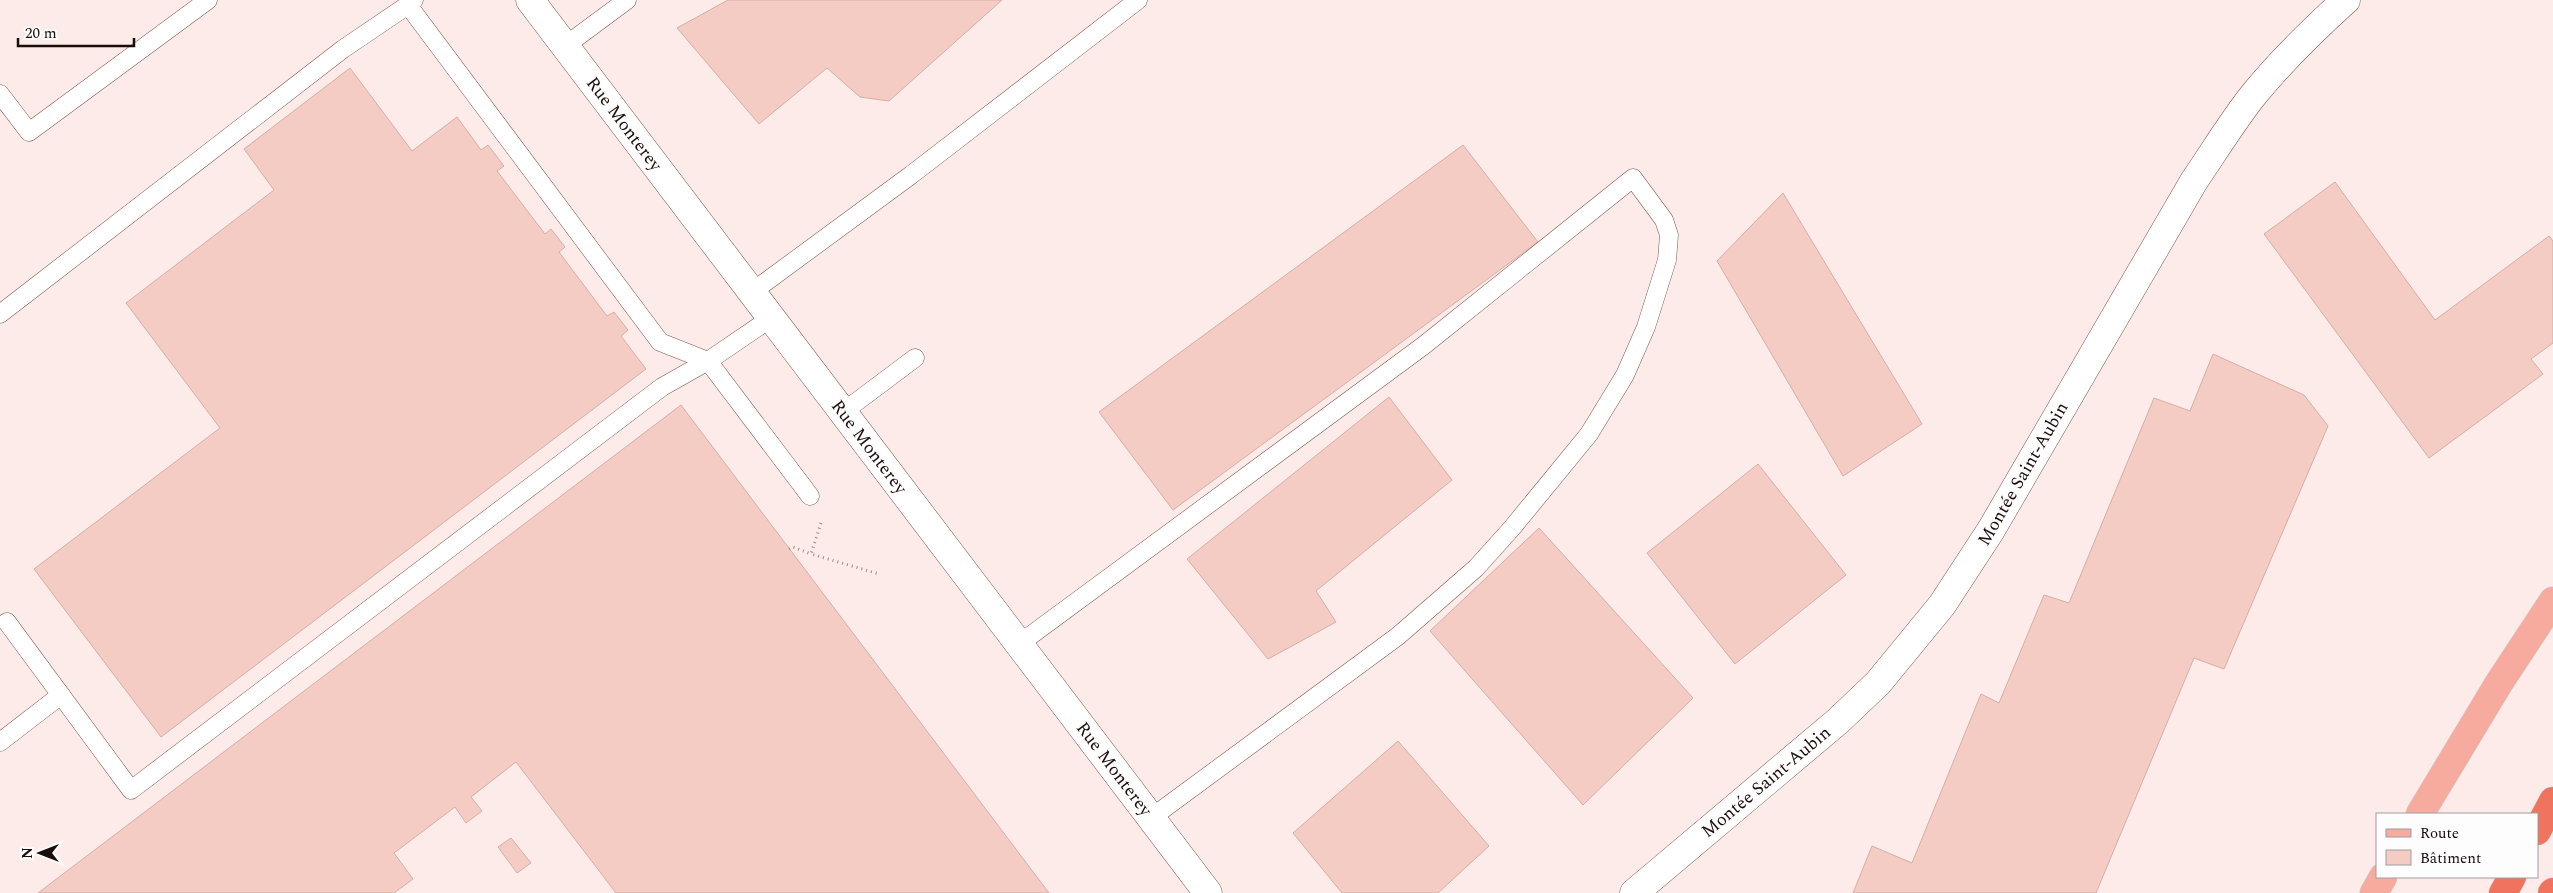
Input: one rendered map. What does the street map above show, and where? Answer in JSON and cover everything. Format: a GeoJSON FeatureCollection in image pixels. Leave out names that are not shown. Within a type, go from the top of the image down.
{"type":"FeatureCollection","features":[{"type":"Feature","properties":{"kind":"highway"},"geometry":{"type":"LineString","coordinates":[[2538,829],[2553,801]]}},
{"type":"Feature","properties":{"kind":"highway"},"geometry":{"type":"LineString","coordinates":[[2503,893],[2511,878]]}},
{"type":"Feature","properties":{"kind":"main road"},"geometry":{"type":"LineString","coordinates":[[2421,813],[2499,683],[2553,600]]}},
{"type":"Feature","properties":{"kind":"main road"},"geometry":{"type":"LineString","coordinates":[[2374,893],[2382,878]]}},
{"type":"Feature","properties":{"kind":"street","name":"Rue Monterey"},"geometry":{"type":"LineString","coordinates":[[530,0],[1208,893]]}},
{"type":"Feature","properties":{"kind":"street","name":"Montée Saint-Aubin"},"geometry":{"type":"LineString","coordinates":[[1634,893],[1838,721],[1878,683],[1942,605],[1972,562],[2194,181],[2226,133],[2255,94],[2291,53],[2346,0]]}},
{"type":"Feature","properties":{"kind":"lane"},"geometry":{"type":"LineString","coordinates":[[0,94],[30,132],[208,0]]}},
{"type":"Feature","properties":{"kind":"lane"},"geometry":{"type":"LineString","coordinates":[[565,46],[627,0]]}},
{"type":"Feature","properties":{"kind":"lane"},"geometry":{"type":"LineString","coordinates":[[752,292],[911,175],[1138,0]]}},
{"type":"Feature","properties":{"kind":"lane"},"geometry":{"type":"LineString","coordinates":[[0,314],[343,49],[411,2],[660,342],[708,361],[810,496]]}},
{"type":"Feature","properties":{"kind":"lane"},"geometry":{"type":"LineString","coordinates":[[1019,644],[1423,346],[1633,178],[1648,197],[1664,220],[1669,236],[1667,260],[1646,327],[1625,375],[1589,434],[1512,528],[1469,574],[1398,636],[1150,818]]}},
{"type":"Feature","properties":{"kind":"lane"},"geometry":{"type":"LineString","coordinates":[[7,622],[131,790],[662,387],[708,361],[771,318]]}},
{"type":"Feature","properties":{"kind":"lane"},"geometry":{"type":"LineString","coordinates":[[843,412],[915,358]]}},
{"type":"Feature","properties":{"kind":"lane"},"geometry":{"type":"LineString","coordinates":[[0,742],[61,695]]}},
{"type":"Feature","properties":{"kind":"path"},"geometry":{"type":"LineString","coordinates":[[811,554],[823,519]]}},
{"type":"Feature","properties":{"kind":"path"},"geometry":{"type":"LineString","coordinates":[[789,549],[793,547],[879,574]]}},
{"type":"Feature","properties":{"kind":"building"},"geometry":{"type":"Polygon","coordinates":[[[728,0],[1002,0],[889,101],[860,97],[827,68],[759,124],[677,28],[728,0]]]}},
{"type":"Feature","properties":{"kind":"building"},"geometry":{"type":"Polygon","coordinates":[[[350,68],[412,151],[457,117],[481,150],[488,145],[504,166],[497,171],[545,234],[551,229],[565,247],[559,252],[607,316],[614,312],[628,330],[621,336],[646,369],[161,737],[34,569],[220,428],[126,303],[274,190],[244,149],[350,68]]]}},
{"type":"Feature","properties":{"kind":"building"},"geometry":{"type":"Polygon","coordinates":[[[1463,145],[1538,242],[1173,510],[1099,412],[1463,145]]]}},
{"type":"Feature","properties":{"kind":"building"},"geometry":{"type":"Polygon","coordinates":[[[2335,182],[2435,320],[2549,236],[2553,241],[2553,343],[2531,359],[2543,374],[2429,458],[2264,234],[2335,182]]]}},
{"type":"Feature","properties":{"kind":"building"},"geometry":{"type":"Polygon","coordinates":[[[1783,193],[1922,424],[1843,476],[1717,261],[1783,193]]]}},
{"type":"Feature","properties":{"kind":"building"},"geometry":{"type":"Polygon","coordinates":[[[2213,354],[2304,395],[2328,426],[2224,669],[2194,658],[2096,893],[1853,893],[1872,846],[1912,863],[1981,694],[1999,703],[2044,595],[2069,603],[2154,398],[2190,411],[2213,354]]]}},
{"type":"Feature","properties":{"kind":"building"},"geometry":{"type":"Polygon","coordinates":[[[1389,397],[1452,480],[1316,591],[1336,622],[1268,659],[1187,559],[1389,397]]]}},
{"type":"Feature","properties":{"kind":"building"},"geometry":{"type":"Polygon","coordinates":[[[681,405],[1049,893],[616,893],[516,762],[471,797],[482,811],[466,823],[455,807],[394,853],[413,879],[394,893],[38,893],[681,405]]]}},
{"type":"Feature","properties":{"kind":"building"},"geometry":{"type":"Polygon","coordinates":[[[1758,464],[1846,575],[1735,664],[1647,553],[1758,464]]]}},
{"type":"Feature","properties":{"kind":"building"},"geometry":{"type":"Polygon","coordinates":[[[1539,528],[1693,698],[1583,805],[1430,631],[1539,528]]]}},
{"type":"Feature","properties":{"kind":"building"},"geometry":{"type":"Polygon","coordinates":[[[1398,741],[1489,846],[1438,893],[1342,893],[1293,833],[1398,741]]]}},
{"type":"Feature","properties":{"kind":"building"},"geometry":{"type":"Polygon","coordinates":[[[511,838],[531,863],[517,873],[498,847],[511,838]]]}}]}
